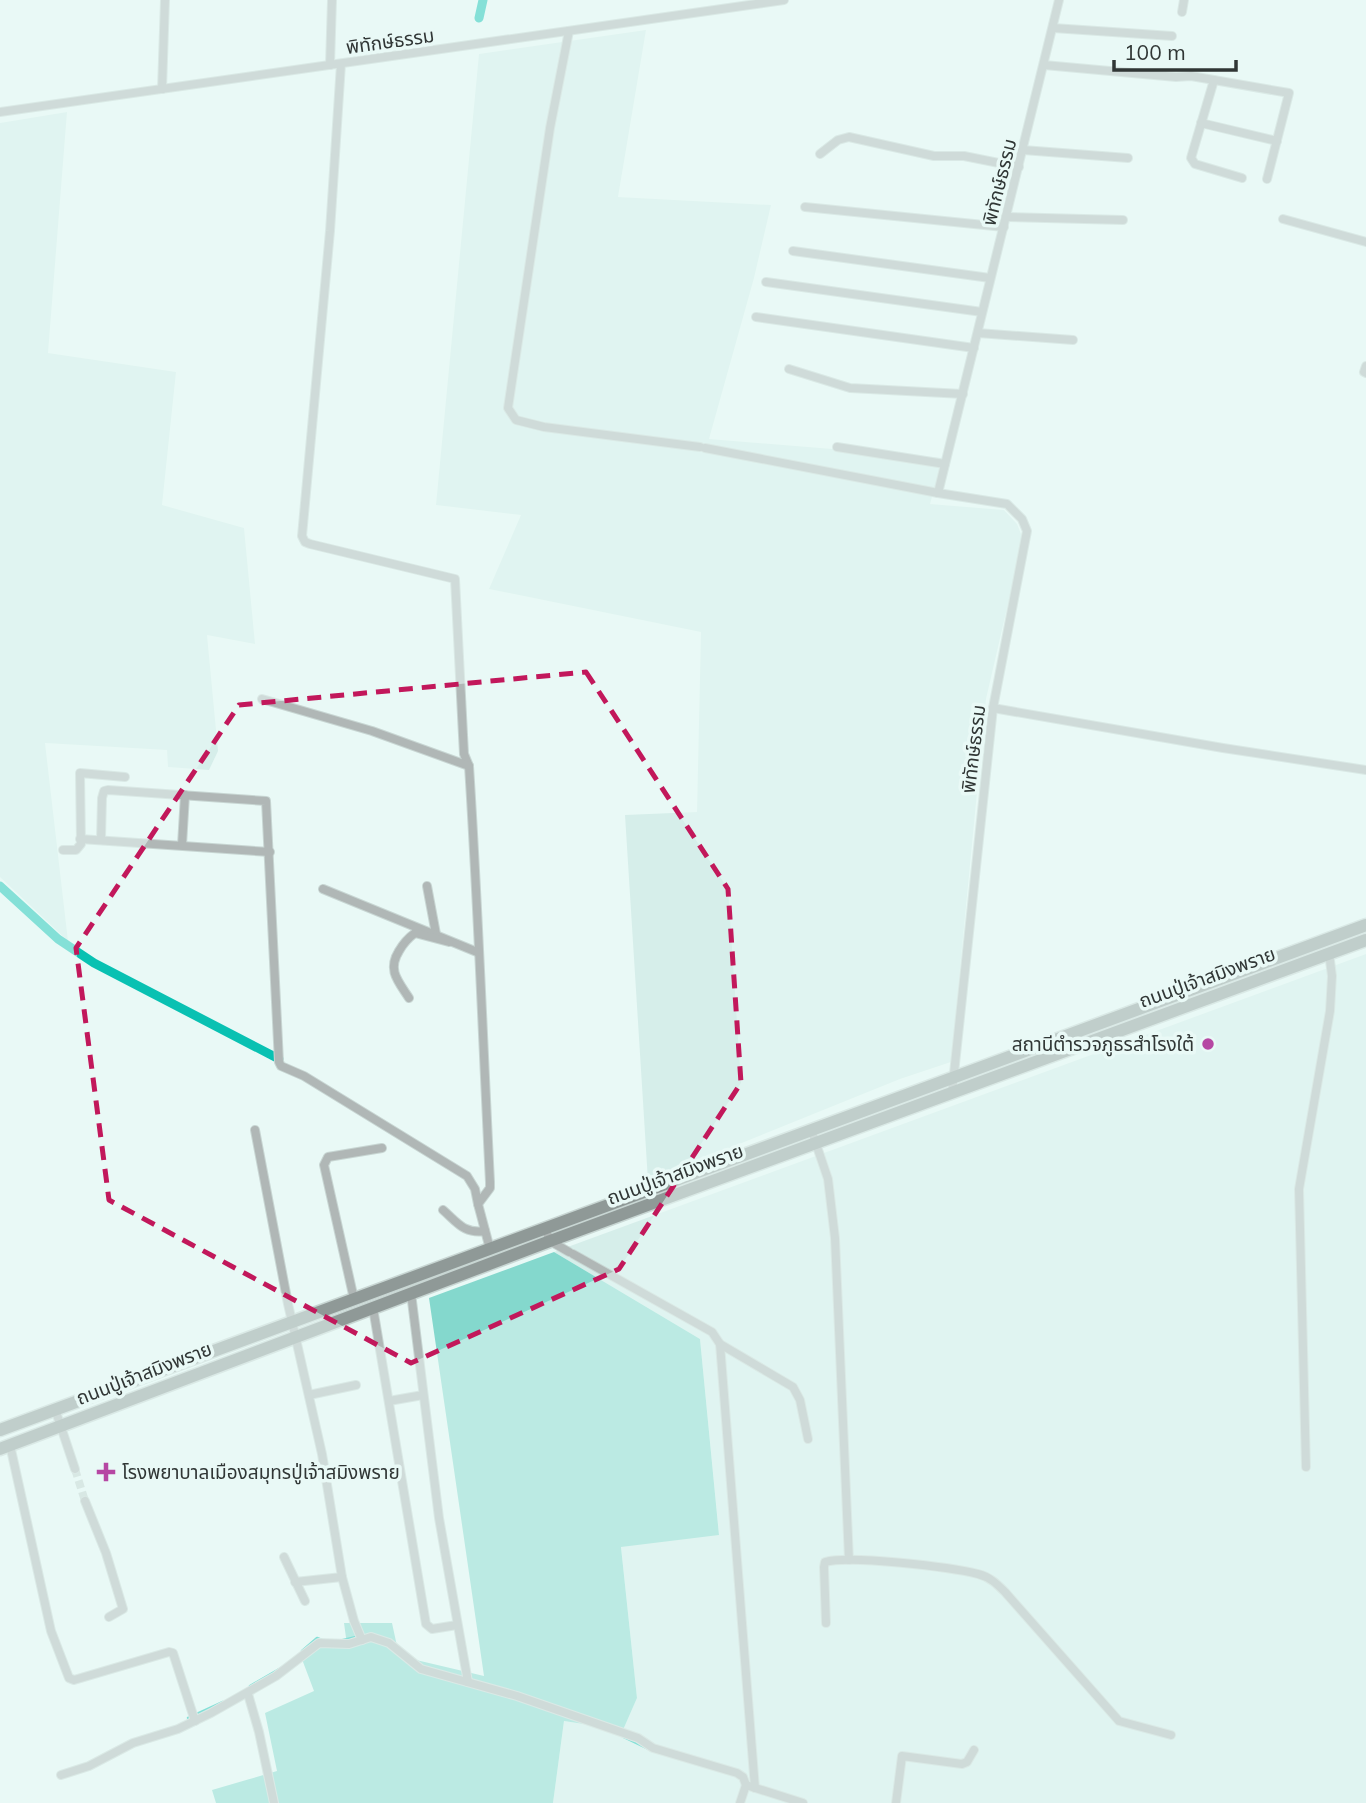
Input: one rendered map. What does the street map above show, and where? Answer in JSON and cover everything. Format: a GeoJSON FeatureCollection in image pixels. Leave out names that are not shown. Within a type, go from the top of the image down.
{"type":"FeatureCollection","features":[{"type":"Feature","properties":{"kind":"main road","name":"ถนนปู่เจ้าสมิงพราย"},"geometry":{"type":"LineString","coordinates":[[5,1447],[373,1308],[811,1129],[954,1077],[1196,995],[1326,947],[1366,925]]}},
{"type":"Feature","properties":{"kind":"main road","name":"ถนนปู่เจ้าสมิงพราย"},"geometry":{"type":"LineString","coordinates":[[1326,947],[1366,940]]}},
{"type":"Feature","properties":{"kind":"main road","name":"ถนนปู่เจ้าสมิงพราย"},"geometry":{"type":"LineString","coordinates":[[0,1430],[490,1249],[547,1235],[952,1093],[1196,995]]}},
{"type":"Feature","properties":{"kind":"street"},"geometry":{"type":"LineString","coordinates":[[162,89],[164,0]]}},
{"type":"Feature","properties":{"kind":"street"},"geometry":{"type":"LineString","coordinates":[[330,65],[332,0]]}},
{"type":"Feature","properties":{"kind":"street","name":"พิทักษ์ธรรม"},"geometry":{"type":"LineString","coordinates":[[0,112],[569,31],[727,4],[784,0]]}},
{"type":"Feature","properties":{"kind":"street","name":"พิทักษ์ธรรม"},"geometry":{"type":"LineString","coordinates":[[938,494],[1059,0]]}},
{"type":"Feature","properties":{"kind":"street"},"geometry":{"type":"LineString","coordinates":[[1182,12],[1184,0]]}},
{"type":"Feature","properties":{"kind":"street"},"geometry":{"type":"LineString","coordinates":[[1053,28],[1172,36]]}},
{"type":"Feature","properties":{"kind":"street","name":"พิทักษ์ธรรม"},"geometry":{"type":"LineString","coordinates":[[569,31],[550,128],[508,408],[516,420],[544,427],[703,448],[1007,505],[1023,519],[1027,530],[993,708],[952,1093]]}},
{"type":"Feature","properties":{"kind":"street"},"geometry":{"type":"LineString","coordinates":[[341,64],[330,231],[302,536],[310,544],[455,579],[464,754],[468,766],[476,868],[477,952],[491,1182],[490,1188],[478,1204]]}},
{"type":"Feature","properties":{"kind":"street"},"geometry":{"type":"LineString","coordinates":[[1044,65],[1176,77],[1191,76],[1289,93],[1267,179]]}},
{"type":"Feature","properties":{"kind":"street"},"geometry":{"type":"LineString","coordinates":[[1214,80],[1191,154],[1192,162],[1242,178]]}},
{"type":"Feature","properties":{"kind":"street"},"geometry":{"type":"LineString","coordinates":[[1201,123],[1277,141]]}},
{"type":"Feature","properties":{"kind":"street"},"geometry":{"type":"LineString","coordinates":[[820,154],[838,140],[849,137],[934,156],[964,156],[1019,167]]}},
{"type":"Feature","properties":{"kind":"street"},"geometry":{"type":"LineString","coordinates":[[1023,150],[1128,158]]}},
{"type":"Feature","properties":{"kind":"street"},"geometry":{"type":"LineString","coordinates":[[805,207],[1004,227]]}},
{"type":"Feature","properties":{"kind":"street"},"geometry":{"type":"LineString","coordinates":[[1007,217],[1123,220]]}},
{"type":"Feature","properties":{"kind":"street"},"geometry":{"type":"LineString","coordinates":[[1283,219],[1366,242]]}},
{"type":"Feature","properties":{"kind":"street"},"geometry":{"type":"LineString","coordinates":[[793,251],[990,278]]}},
{"type":"Feature","properties":{"kind":"street"},"geometry":{"type":"LineString","coordinates":[[766,282],[982,312]]}},
{"type":"Feature","properties":{"kind":"street"},"geometry":{"type":"LineString","coordinates":[[756,317],[974,348]]}},
{"type":"Feature","properties":{"kind":"street"},"geometry":{"type":"LineString","coordinates":[[978,333],[1073,340]]}},
{"type":"Feature","properties":{"kind":"street"},"geometry":{"type":"LineString","coordinates":[[1366,366],[1366,373]]}},
{"type":"Feature","properties":{"kind":"street"},"geometry":{"type":"LineString","coordinates":[[789,369],[850,388],[963,394]]}},
{"type":"Feature","properties":{"kind":"street"},"geometry":{"type":"LineString","coordinates":[[837,447],[945,464]]}},
{"type":"Feature","properties":{"kind":"street"},"geometry":{"type":"LineString","coordinates":[[262,699],[372,731],[468,766]]}},
{"type":"Feature","properties":{"kind":"street"},"geometry":{"type":"LineString","coordinates":[[993,708],[1366,770]]}},
{"type":"Feature","properties":{"kind":"street"},"geometry":{"type":"LineString","coordinates":[[63,850],[79,848],[79,774],[84,772],[125,777]]}},
{"type":"Feature","properties":{"kind":"street"},"geometry":{"type":"LineString","coordinates":[[101,839],[104,791],[266,801],[279,1062],[281,1066],[304,1076],[467,1175],[475,1189],[490,1249]]}},
{"type":"Feature","properties":{"kind":"street"},"geometry":{"type":"LineString","coordinates":[[181,845],[185,795]]}},
{"type":"Feature","properties":{"kind":"street"},"geometry":{"type":"LineString","coordinates":[[80,839],[270,852]]}},
{"type":"Feature","properties":{"kind":"street"},"geometry":{"type":"LineString","coordinates":[[427,886],[436,934]]}},
{"type":"Feature","properties":{"kind":"street"},"geometry":{"type":"LineString","coordinates":[[323,889],[477,952]]}},
{"type":"Feature","properties":{"kind":"street"},"geometry":{"type":"LineString","coordinates":[[409,998],[392,970],[393,961],[407,940],[415,933],[443,942],[453,941]]}},
{"type":"Feature","properties":{"kind":"street"},"geometry":{"type":"LineString","coordinates":[[1306,1467],[1299,1189],[1330,1011],[1332,976],[1326,947]]}},
{"type":"Feature","properties":{"kind":"street"},"geometry":{"type":"LineString","coordinates":[[811,1129],[828,1179],[835,1238],[849,1560]]}},
{"type":"Feature","properties":{"kind":"street"},"geometry":{"type":"LineString","coordinates":[[255,1130],[292,1322],[322,1454],[342,1577],[354,1621],[362,1636]]}},
{"type":"Feature","properties":{"kind":"street"},"geometry":{"type":"LineString","coordinates":[[354,1299],[324,1165],[328,1157],[340,1153],[382,1147]]}},
{"type":"Feature","properties":{"kind":"street"},"geometry":{"type":"LineString","coordinates":[[443,1210],[466,1231],[485,1231]]}},
{"type":"Feature","properties":{"kind":"street"},"geometry":{"type":"LineString","coordinates":[[547,1235],[571,1253],[712,1332],[720,1344],[793,1387],[800,1400],[808,1439]]}},
{"type":"Feature","properties":{"kind":"street"},"geometry":{"type":"LineString","coordinates":[[411,1293],[439,1518],[467,1678]]}},
{"type":"Feature","properties":{"kind":"street"},"geometry":{"type":"LineString","coordinates":[[373,1308],[426,1625],[432,1629],[457,1625]]}},
{"type":"Feature","properties":{"kind":"street"},"geometry":{"type":"LineString","coordinates":[[720,1344],[750,1786],[740,1803]]}},
{"type":"Feature","properties":{"kind":"street"},"geometry":{"type":"LineString","coordinates":[[309,1395],[356,1385]]}},
{"type":"Feature","properties":{"kind":"street"},"geometry":{"type":"LineString","coordinates":[[389,1401],[423,1395]]}},
{"type":"Feature","properties":{"kind":"street"},"geometry":{"type":"LineString","coordinates":[[55,1409],[75,1469]]}},
{"type":"Feature","properties":{"kind":"street"},"geometry":{"type":"LineString","coordinates":[[5,1447],[51,1631],[69,1678],[74,1680],[169,1652],[174,1656],[194,1718]]}},
{"type":"Feature","properties":{"kind":"street"},"geometry":{"type":"LineString","coordinates":[[85,1502],[106,1553],[123,1609],[109,1617]]}},
{"type":"Feature","properties":{"kind":"street"},"geometry":{"type":"LineString","coordinates":[[284,1557],[305,1601]]}},
{"type":"Feature","properties":{"kind":"street"},"geometry":{"type":"LineString","coordinates":[[826,1623],[825,1562],[849,1560],[980,1574],[993,1580],[1119,1721],[1171,1735]]}},
{"type":"Feature","properties":{"kind":"street"},"geometry":{"type":"LineString","coordinates":[[295,1581],[342,1577]]}},
{"type":"Feature","properties":{"kind":"street"},"geometry":{"type":"LineString","coordinates":[[61,1775],[102,1760],[133,1743],[248,1694],[299,1660],[319,1643],[349,1644],[362,1636],[384,1640],[421,1669],[467,1678],[638,1738],[653,1748],[737,1773],[750,1786],[803,1803]]}},
{"type":"Feature","properties":{"kind":"street"},"geometry":{"type":"LineString","coordinates":[[248,1694],[274,1803]]}},
{"type":"Feature","properties":{"kind":"street"},"geometry":{"type":"LineString","coordinates":[[896,1803],[902,1756],[962,1764],[967,1762],[974,1749]]}},
{"type":"Feature","properties":{"kind":"highlighted area"},"geometry":{"type":"Polygon","coordinates":[[[586,672],[728,889],[741,1083],[619,1269],[411,1363],[109,1200],[76,948],[239,705],[586,672]]]}},
{"type":"Feature","properties":{"kind":"shaded area"},"geometry":{"type":"Polygon","coordinates":[[[646,30],[618,197],[771,205],[754,278],[709,439],[943,458],[930,504],[1004,510],[1017,524],[1023,539],[986,699],[951,1062],[900,1079],[648,1181],[625,815],[697,812],[701,632],[489,589],[521,515],[436,505],[479,54],[646,30]]]}},
{"type":"Feature","properties":{"kind":"shaded area"},"geometry":{"type":"Polygon","coordinates":[[[67,112],[48,353],[176,372],[162,505],[244,528],[255,644],[207,635],[218,751],[209,770],[168,767],[167,750],[45,743],[68,941],[0,877],[0,123],[67,112]]]}},
{"type":"Feature","properties":{"kind":"shaded area"},"geometry":{"type":"Polygon","coordinates":[[[1366,954],[1366,1803],[553,1803],[564,1721],[623,1730],[637,1698],[621,1546],[719,1534],[700,1339],[554,1252],[1366,954]]]}},
{"type":"Feature","properties":{"kind":"shaded area"},"geometry":{"type":"Polygon","coordinates":[[[554,1252],[700,1339],[719,1535],[621,1547],[637,1698],[623,1730],[564,1721],[553,1803],[216,1803],[212,1790],[277,1771],[265,1713],[314,1691],[300,1654],[321,1647],[347,1645],[344,1623],[392,1623],[397,1646],[412,1659],[484,1676],[429,1298],[554,1252]]]}},
{"type":"Feature","properties":{"kind":"waterway"},"geometry":{"type":"LineString","coordinates":[[479,18],[483,0]]}},
{"type":"Feature","properties":{"kind":"waterway"},"geometry":{"type":"LineString","coordinates":[[0,886],[58,939],[94,963],[279,1059]]}},
{"type":"Feature","properties":{"kind":"waterway"},"geometry":{"type":"LineString","coordinates":[[339,1641],[360,1636]]}},
{"type":"Feature","properties":{"kind":"waterway"},"geometry":{"type":"LineString","coordinates":[[302,1651],[317,1638],[322,1640]]}},
{"type":"Feature","properties":{"kind":"waterway"},"geometry":{"type":"LineString","coordinates":[[250,1686],[281,1668]]}},
{"type":"Feature","properties":{"kind":"waterway"},"geometry":{"type":"LineString","coordinates":[[188,1718],[223,1702]]}},
{"type":"Feature","properties":{"kind":"waterway"},"geometry":{"type":"LineString","coordinates":[[624,1737],[649,1749]]}},
{"type":"Feature","properties":{"kind":"tunnel"},"geometry":{"type":"LineString","coordinates":[[75,1469],[85,1501]]}},
{"type":"Feature","properties":{"kind":"place","name":"สถานีตำรวจภูธรสำโรงใต้"},"geometry":{"type":"Point","coordinates":[1208,1044]}},
{"type":"Feature","properties":{"kind":"place","name":"โรงพยาบาลเมืองสมุทรปู่เจ้าสมิงพราย"},"geometry":{"type":"Point","coordinates":[106,1472]}}]}
